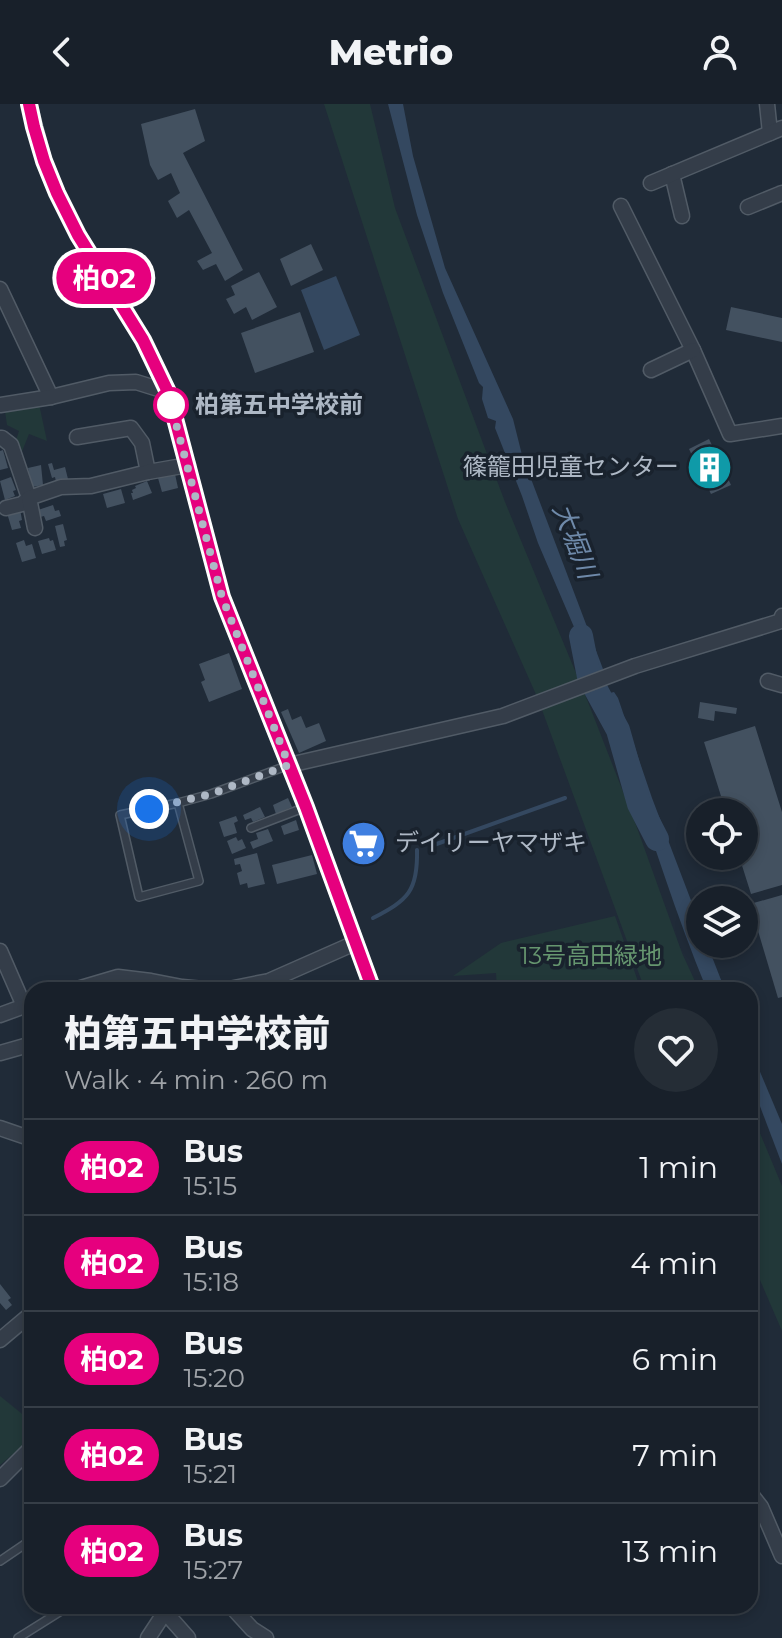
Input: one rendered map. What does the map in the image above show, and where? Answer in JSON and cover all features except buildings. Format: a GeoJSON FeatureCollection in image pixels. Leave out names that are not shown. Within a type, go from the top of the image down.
{"type":"FeatureCollection","features":[{"type":"Feature","properties":{"kind":"street"},"geometry":{"type":"LineString","coordinates":[[29,104],[44,161],[57,193],[78,235],[143,340],[168,392],[222,597],[306,807],[370,982]]}},
{"type":"Feature","properties":{"kind":"street"},"geometry":{"type":"LineString","coordinates":[[651,183],[776,130],[767,104]]}},
{"type":"Feature","properties":{"kind":"street"},"geometry":{"type":"LineString","coordinates":[[672,174],[682,216]]}},
{"type":"Feature","properties":{"kind":"street"},"geometry":{"type":"LineString","coordinates":[[748,207],[782,193]]}},
{"type":"Feature","properties":{"kind":"street"},"geometry":{"type":"LineString","coordinates":[[621,206],[693,350],[730,434],[782,426]]}},
{"type":"Feature","properties":{"kind":"street"},"geometry":{"type":"LineString","coordinates":[[0,289],[51,397]]}},
{"type":"Feature","properties":{"kind":"street"},"geometry":{"type":"LineString","coordinates":[[651,370],[693,350]]}},
{"type":"Feature","properties":{"kind":"street"},"geometry":{"type":"LineString","coordinates":[[0,405],[109,383],[136,382],[168,392]]}},
{"type":"Feature","properties":{"kind":"street"},"geometry":{"type":"LineString","coordinates":[[77,437],[131,428],[142,443],[148,472]]}},
{"type":"Feature","properties":{"kind":"street"},"geometry":{"type":"LineString","coordinates":[[0,438],[11,445],[29,498],[35,528]]}},
{"type":"Feature","properties":{"kind":"street"},"geometry":{"type":"LineString","coordinates":[[6,508],[61,487],[91,486],[188,465]]}},
{"type":"Feature","properties":{"kind":"street"},"geometry":{"type":"LineString","coordinates":[[289,765],[503,716],[635,666],[782,621]]}},
{"type":"Feature","properties":{"kind":"street"},"geometry":{"type":"LineString","coordinates":[[279,982],[355,943]]}},
{"type":"Feature","properties":{"kind":"street"},"geometry":{"type":"LineString","coordinates":[[0,951],[24,996]]}},
{"type":"Feature","properties":{"kind":"street"},"geometry":{"type":"LineString","coordinates":[[101,982],[118,977],[145,982]]}},
{"type":"Feature","properties":{"kind":"street"},"geometry":{"type":"LineString","coordinates":[[0,1015],[24,1006]]}},
{"type":"Feature","properties":{"kind":"street"},"geometry":{"type":"LineString","coordinates":[[0,1053],[24,1046]]}},
{"type":"Feature","properties":{"kind":"street"},"geometry":{"type":"LineString","coordinates":[[0,1128],[24,1136]]}},
{"type":"Feature","properties":{"kind":"street"},"geometry":{"type":"LineString","coordinates":[[0,1340],[24,1320]]}},
{"type":"Feature","properties":{"kind":"street"},"geometry":{"type":"LineString","coordinates":[[0,1479],[24,1455]]}},
{"type":"Feature","properties":{"kind":"street"},"geometry":{"type":"LineString","coordinates":[[758,1503],[782,1556]]}},
{"type":"Feature","properties":{"kind":"street"},"geometry":{"type":"LineString","coordinates":[[148,1638],[164,1614]]}},
{"type":"Feature","properties":{"kind":"street"},"geometry":{"type":"LineString","coordinates":[[171,1614],[188,1638]]}},
{"type":"Feature","properties":{"kind":"street"},"geometry":{"type":"LineString","coordinates":[[237,1614],[252,1633],[266,1638]]}},
{"type":"Feature","properties":{"kind":"lane"},"geometry":{"type":"LineString","coordinates":[[178,803],[199,881],[139,897],[120,815],[211,794],[289,765]]}},
{"type":"Feature","properties":{"kind":"lane"},"geometry":{"type":"LineString","coordinates":[[251,828],[306,807]]}},
{"type":"Feature","properties":{"kind":"lane"},"geometry":{"type":"LineString","coordinates":[[0,1561],[24,1545]]}},
{"type":"Feature","properties":{"kind":"lane"},"geometry":{"type":"LineString","coordinates":[[18,1638],[56,1614]]}},
{"type":"Feature","properties":{"kind":"green space"},"geometry":{"type":"Polygon","coordinates":[[[324,104],[370,104],[395,208],[505,502],[588,702],[695,982],[642,982],[538,699],[458,519],[324,104]]]}},
{"type":"Feature","properties":{"kind":"green space"},"geometry":{"type":"Polygon","coordinates":[[[39,404],[47,441],[29,434],[21,454],[16,440],[19,431],[7,425],[5,411],[39,404]]]}},
{"type":"Feature","properties":{"kind":"green space","name":"13号高田緑地"},"geometry":{"type":"Polygon","coordinates":[[[615,916],[638,982],[497,982],[496,973],[453,976],[501,943],[615,916]]]}},
{"type":"Feature","properties":{"kind":"green space"},"geometry":{"type":"Polygon","coordinates":[[[758,1128],[782,1186],[782,1331],[758,1276],[758,1128]]]}},
{"type":"Feature","properties":{"kind":"green space"},"geometry":{"type":"Polygon","coordinates":[[[0,1396],[24,1416],[24,1445],[0,1465],[0,1396]]]}},
{"type":"Feature","properties":{"kind":"water"},"geometry":{"type":"Polygon","coordinates":[[[388,104],[403,104],[413,156],[445,268],[513,419],[522,455],[603,669],[590,678],[583,648],[538,543],[495,428],[496,421],[488,418],[482,399],[483,387],[443,293],[417,215],[388,104]]]}},
{"type":"Feature","properties":{"kind":"water"},"geometry":{"type":"Polygon","coordinates":[[[336,276],[360,335],[324,350],[301,290],[336,276]]]}},
{"type":"Feature","properties":{"kind":"water"},"geometry":{"type":"Polygon","coordinates":[[[614,692],[618,698],[686,887],[686,935],[666,880],[601,695],[614,692]]]}},
{"type":"Feature","properties":{"kind":"water"},"geometry":{"type":"Polygon","coordinates":[[[695,958],[712,958],[722,982],[704,982],[695,958]]]}},
{"type":"Feature","properties":{"kind":"water"},"geometry":{"type":"Polygon","coordinates":[[[758,1067],[782,1124],[782,1164],[758,1101],[758,1067]]]}},
{"type":"Feature","properties":{"kind":"waterway","name":"大堀川"},"geometry":{"type":"LineString","coordinates":[[581,636],[589,677],[618,730],[639,804],[657,839]]}},
{"type":"Feature","properties":{"kind":"waterway"},"geometry":{"type":"LineString","coordinates":[[431,846],[565,798]]}},
{"type":"Feature","properties":{"kind":"waterway"},"geometry":{"type":"LineString","coordinates":[[373,918],[395,906],[408,893],[413,885],[417,850]]}},
{"type":"Feature","properties":{"kind":"bus line","name":"柏02"},"geometry":{"type":"LineString","coordinates":[[29,104],[44,161],[57,193],[78,235],[143,340],[168,392],[222,597],[306,807],[370,982]]}},
{"type":"Feature","properties":{"kind":"place","name":"柏第五中学校前"},"geometry":{"type":"Point","coordinates":[171,405]}},
{"type":"Feature","properties":{"kind":"place","name":"篠籠田児童センター"},"geometry":{"type":"Point","coordinates":[710,467]}},
{"type":"Feature","properties":{"kind":"place","name":"デイリーヤマザキ"},"geometry":{"type":"Point","coordinates":[364,843]}},
{"type":"Feature","properties":{"kind":"route"},"geometry":{"type":"LineString","coordinates":[[149,809],[211,794],[289,765],[222,597],[171,405]]}}]}
